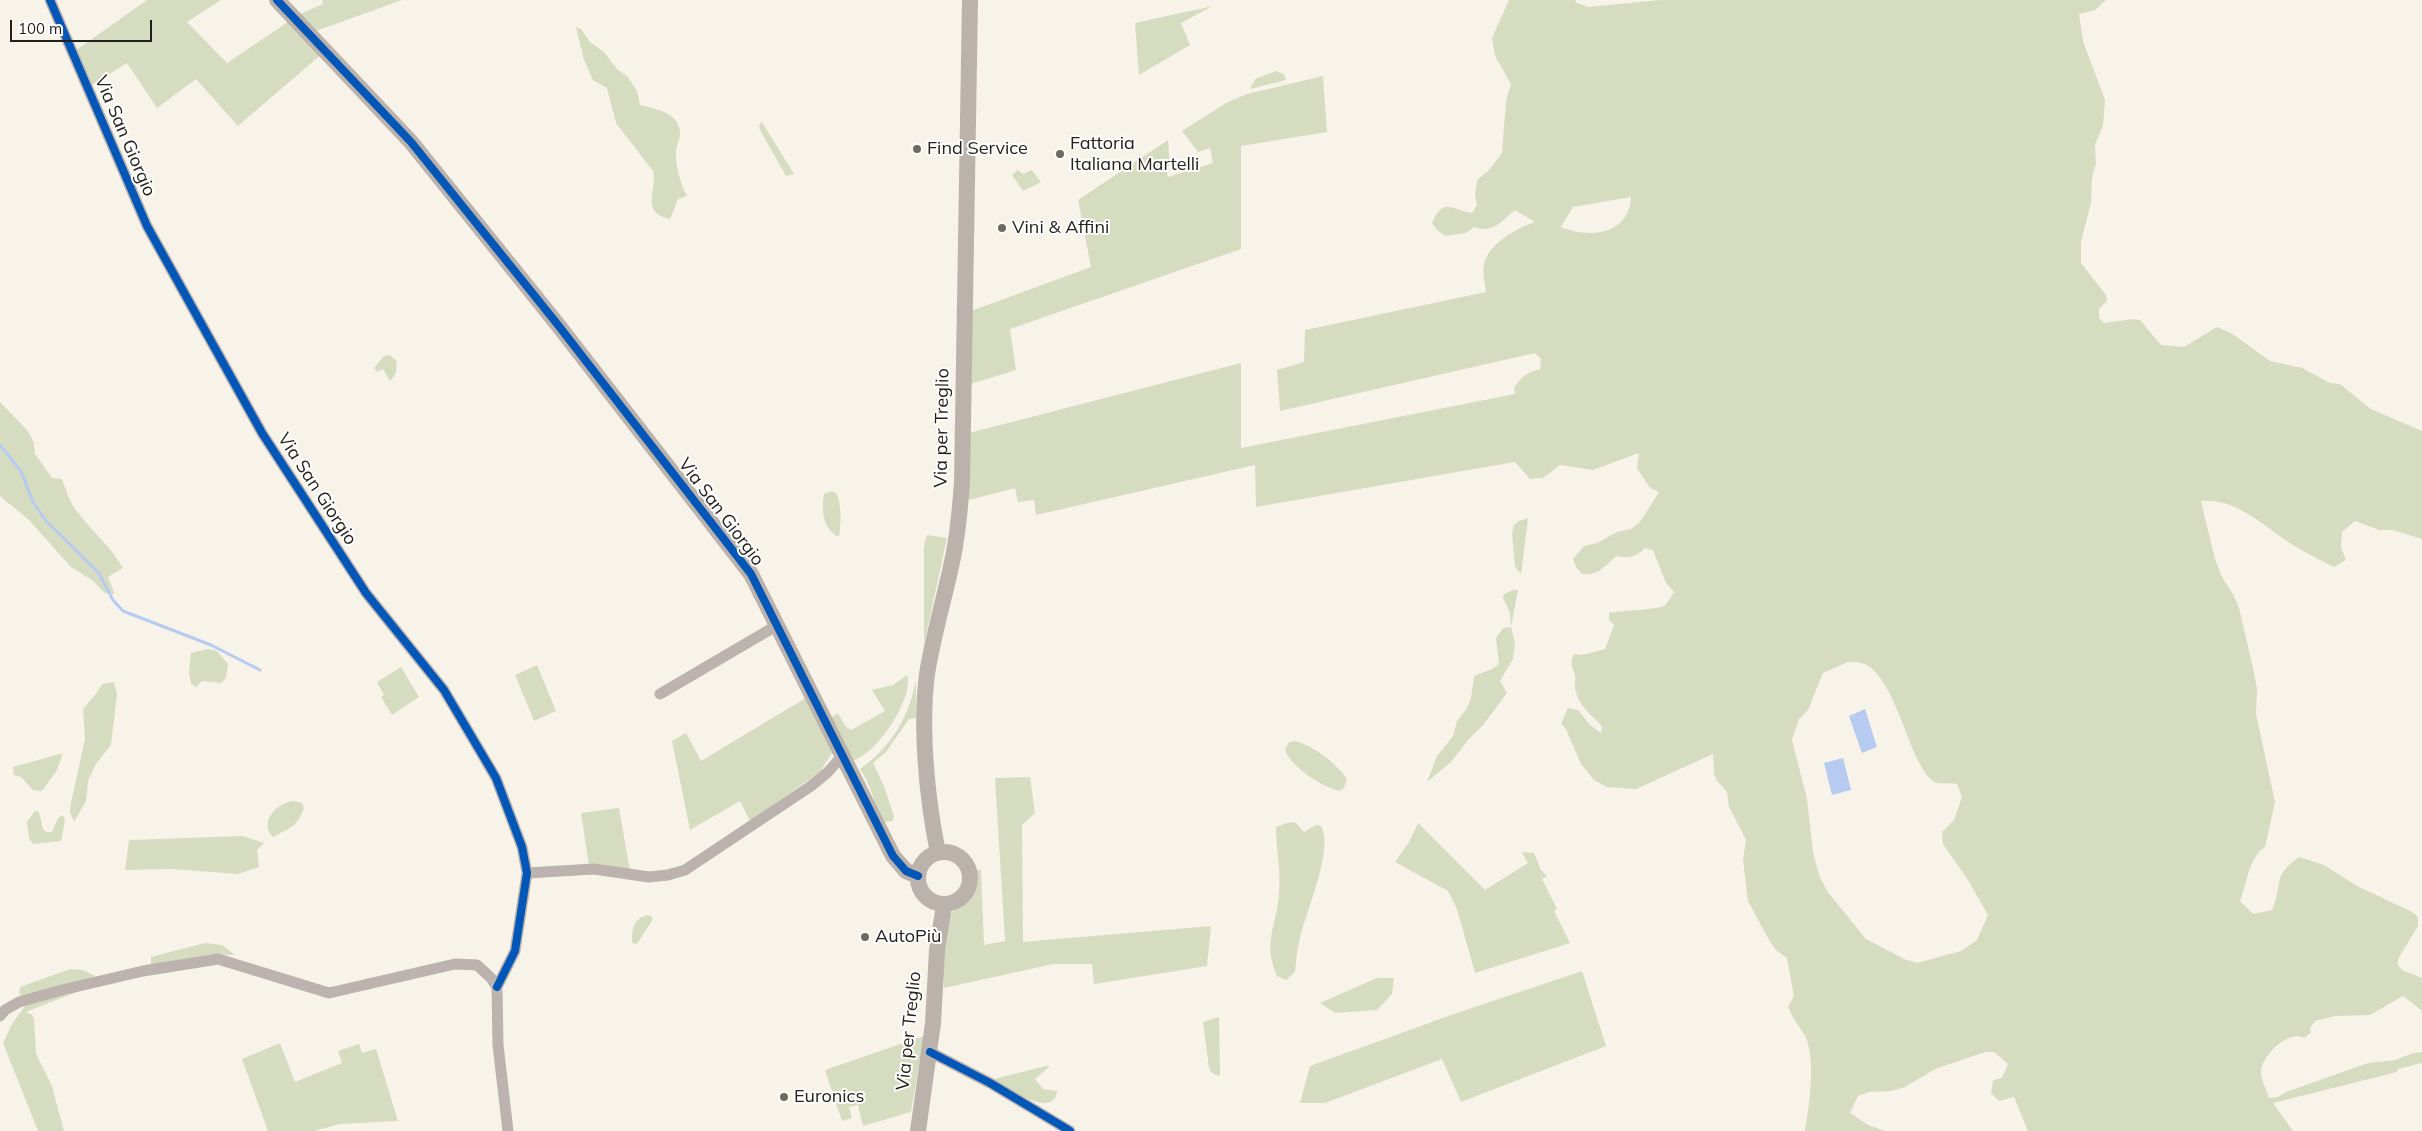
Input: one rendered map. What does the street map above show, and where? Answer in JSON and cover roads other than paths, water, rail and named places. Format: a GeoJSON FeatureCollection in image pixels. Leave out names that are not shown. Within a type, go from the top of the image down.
{"type":"FeatureCollection","features":[{"type":"Feature","properties":{"kind":"main road","name":"Via San Giorgio"},"geometry":{"type":"LineString","coordinates":[[277,0],[411,142],[552,317],[751,574],[845,763],[899,865],[906,871],[918,876]]}},
{"type":"Feature","properties":{"kind":"main road","name":"Via per Treglio"},"geometry":{"type":"LineString","coordinates":[[938,853],[928,787],[925,719],[926,689],[930,659],[956,541],[962,483],[970,0]]}},
{"type":"Feature","properties":{"kind":"main road"},"geometry":{"type":"LineString","coordinates":[[938,853],[954,854],[961,858],[970,871],[969,887],[965,894],[952,904],[944,905],[927,898],[920,888],[918,876],[922,864],[938,853]]}},
{"type":"Feature","properties":{"kind":"main road","name":"Via per Treglio"},"geometry":{"type":"LineString","coordinates":[[918,1131],[935,1012],[937,950],[944,905]]}},
{"type":"Feature","properties":{"kind":"street","name":"Via San Giorgio"},"geometry":{"type":"LineString","coordinates":[[50,0],[147,226],[262,433],[366,593],[448,697],[496,778],[522,847],[527,873],[515,951],[497,987]]}},
{"type":"Feature","properties":{"kind":"street"},"geometry":{"type":"LineString","coordinates":[[660,694],[776,626]]}},
{"type":"Feature","properties":{"kind":"street"},"geometry":{"type":"LineString","coordinates":[[527,873],[594,868],[648,877],[668,875],[685,870],[811,786],[828,772],[845,763]]}},
{"type":"Feature","properties":{"kind":"street"},"geometry":{"type":"LineString","coordinates":[[0,1016],[5,1010],[19,1002],[62,990],[142,971],[218,959],[330,993],[455,964],[477,965],[491,978],[497,987],[498,1045],[508,1131]]}},
{"type":"Feature","properties":{"kind":"street"},"geometry":{"type":"LineString","coordinates":[[930,1052],[990,1083],[1070,1131]]}},
{"type":"Feature","properties":{"kind":"water"},"geometry":{"type":"Polygon","coordinates":[[[1865,709],[1877,747],[1862,753],[1849,716],[1865,709]]]}},
{"type":"Feature","properties":{"kind":"water"},"geometry":{"type":"Polygon","coordinates":[[[1843,758],[1851,790],[1832,795],[1824,763],[1843,758]]]}},
{"type":"Feature","properties":{"kind":"waterway"},"geometry":{"type":"LineString","coordinates":[[0,445],[21,471],[33,502],[46,521],[98,572],[113,600],[123,611],[211,645],[260,670]]}},
{"type":"Feature","properties":{"kind":"place","name":"Find Service"},"geometry":{"type":"Point","coordinates":[917,149]}},
{"type":"Feature","properties":{"kind":"place","name":"Fattoria Italiana Martelli"},"geometry":{"type":"Point","coordinates":[1060,154]}},
{"type":"Feature","properties":{"kind":"place","name":"Vini & Affini"},"geometry":{"type":"Point","coordinates":[1002,228]}},
{"type":"Feature","properties":{"kind":"place","name":"AutoPiù"},"geometry":{"type":"Point","coordinates":[865,937]}},
{"type":"Feature","properties":{"kind":"place","name":"Euronics"},"geometry":{"type":"Point","coordinates":[784,1097]}}]}
